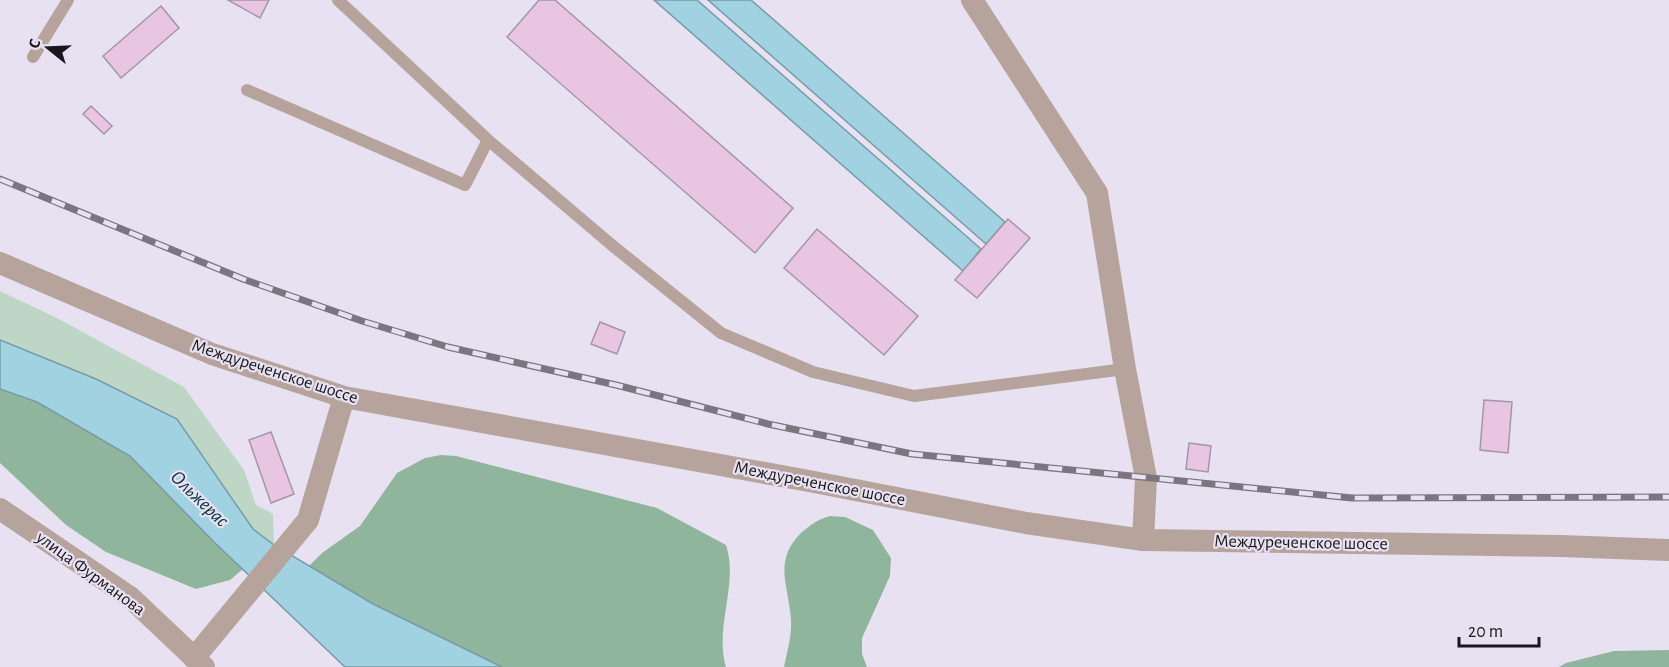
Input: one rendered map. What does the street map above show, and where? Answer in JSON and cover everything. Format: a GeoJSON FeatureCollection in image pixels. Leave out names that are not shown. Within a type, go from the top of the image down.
{"type":"FeatureCollection","features":[{"type":"Feature","properties":{"kind":"street"},"geometry":{"type":"LineString","coordinates":[[972,0],[1097,193],[1125,369],[1146,478],[1143,540]]}},
{"type":"Feature","properties":{"kind":"street","name":"Междуреченское шоссе"},"geometry":{"type":"LineString","coordinates":[[0,263],[212,354],[344,397],[1026,522],[1143,540],[1562,546],[1669,550]]}},
{"type":"Feature","properties":{"kind":"street"},"geometry":{"type":"LineString","coordinates":[[199,662],[238,606],[309,520],[344,397]]}},
{"type":"Feature","properties":{"kind":"street","name":"улица Фурманова"},"geometry":{"type":"LineString","coordinates":[[0,509],[130,597],[199,662]]}},
{"type":"Feature","properties":{"kind":"lane"},"geometry":{"type":"LineString","coordinates":[[33,57],[68,0]]}},
{"type":"Feature","properties":{"kind":"lane"},"geometry":{"type":"LineString","coordinates":[[338,0],[488,140],[613,246],[721,333],[813,372],[914,396],[1125,369]]}},
{"type":"Feature","properties":{"kind":"lane"},"geometry":{"type":"LineString","coordinates":[[247,90],[465,185],[488,140]]}},
{"type":"Feature","properties":{"kind":"green space"},"geometry":{"type":"Polygon","coordinates":[[[0,291],[57,318],[184,387],[244,470],[256,505],[273,514],[274,545],[253,529],[177,419],[96,379],[0,340],[0,291]]]}},
{"type":"Feature","properties":{"kind":"green space"},"geometry":{"type":"Polygon","coordinates":[[[0,389],[37,402],[130,456],[243,569],[230,580],[196,589],[106,552],[66,525],[0,463],[0,389]]]}},
{"type":"Feature","properties":{"kind":"green space"},"geometry":{"type":"Polygon","coordinates":[[[441,455],[456,456],[657,508],[726,545],[730,575],[723,637],[726,667],[502,667],[373,604],[309,566],[322,553],[360,526],[397,473],[425,458],[441,455]]]}},
{"type":"Feature","properties":{"kind":"green space"},"geometry":{"type":"Polygon","coordinates":[[[830,516],[845,517],[873,530],[891,558],[890,576],[862,638],[862,654],[867,667],[784,667],[791,626],[784,574],[787,553],[802,532],[815,522],[830,516]]]}},
{"type":"Feature","properties":{"kind":"green space"},"geometry":{"type":"Polygon","coordinates":[[[1669,650],[1669,667],[1559,667],[1566,663],[1614,651],[1669,650]]]}},
{"type":"Feature","properties":{"kind":"water"},"geometry":{"type":"Polygon","coordinates":[[[654,0],[697,0],[981,249],[963,271],[654,0]]]}},
{"type":"Feature","properties":{"kind":"water"},"geometry":{"type":"Polygon","coordinates":[[[708,0],[751,0],[1005,222],[986,244],[708,0]]]}},
{"type":"Feature","properties":{"kind":"water","name":"Ольжерас"},"geometry":{"type":"Polygon","coordinates":[[[0,340],[96,379],[177,419],[253,529],[274,545],[373,604],[502,667],[345,667],[214,542],[130,456],[37,402],[0,389],[0,340]]]}},
{"type":"Feature","properties":{"kind":"building"},"geometry":{"type":"Polygon","coordinates":[[[228,0],[269,0],[260,18],[228,0]]]}},
{"type":"Feature","properties":{"kind":"building"},"geometry":{"type":"Polygon","coordinates":[[[539,0],[555,0],[793,208],[755,253],[507,37],[539,0]]]}},
{"type":"Feature","properties":{"kind":"building"},"geometry":{"type":"Polygon","coordinates":[[[161,6],[179,28],[121,78],[103,56],[161,6]]]}},
{"type":"Feature","properties":{"kind":"building"},"geometry":{"type":"Polygon","coordinates":[[[91,106],[112,126],[104,134],[83,114],[91,106]]]}},
{"type":"Feature","properties":{"kind":"building"},"geometry":{"type":"Polygon","coordinates":[[[1008,219],[1030,238],[977,298],[955,280],[1008,219]]]}},
{"type":"Feature","properties":{"kind":"building"},"geometry":{"type":"Polygon","coordinates":[[[817,229],[918,316],[884,355],[784,268],[817,229]]]}},
{"type":"Feature","properties":{"kind":"building"},"geometry":{"type":"Polygon","coordinates":[[[600,322],[625,332],[617,354],[591,344],[600,322]]]}},
{"type":"Feature","properties":{"kind":"building"},"geometry":{"type":"Polygon","coordinates":[[[1484,400],[1512,402],[1508,453],[1480,450],[1484,400]]]}},
{"type":"Feature","properties":{"kind":"building"},"geometry":{"type":"Polygon","coordinates":[[[271,432],[294,494],[271,503],[249,440],[271,432]]]}},
{"type":"Feature","properties":{"kind":"building"},"geometry":{"type":"Polygon","coordinates":[[[1189,443],[1211,446],[1208,472],[1186,469],[1189,443]]]}},
{"type":"Feature","properties":{"kind":"railway"},"geometry":{"type":"LineString","coordinates":[[0,179],[243,279],[362,321],[448,347],[616,385],[768,424],[912,454],[1352,498],[1669,497]]}}]}
